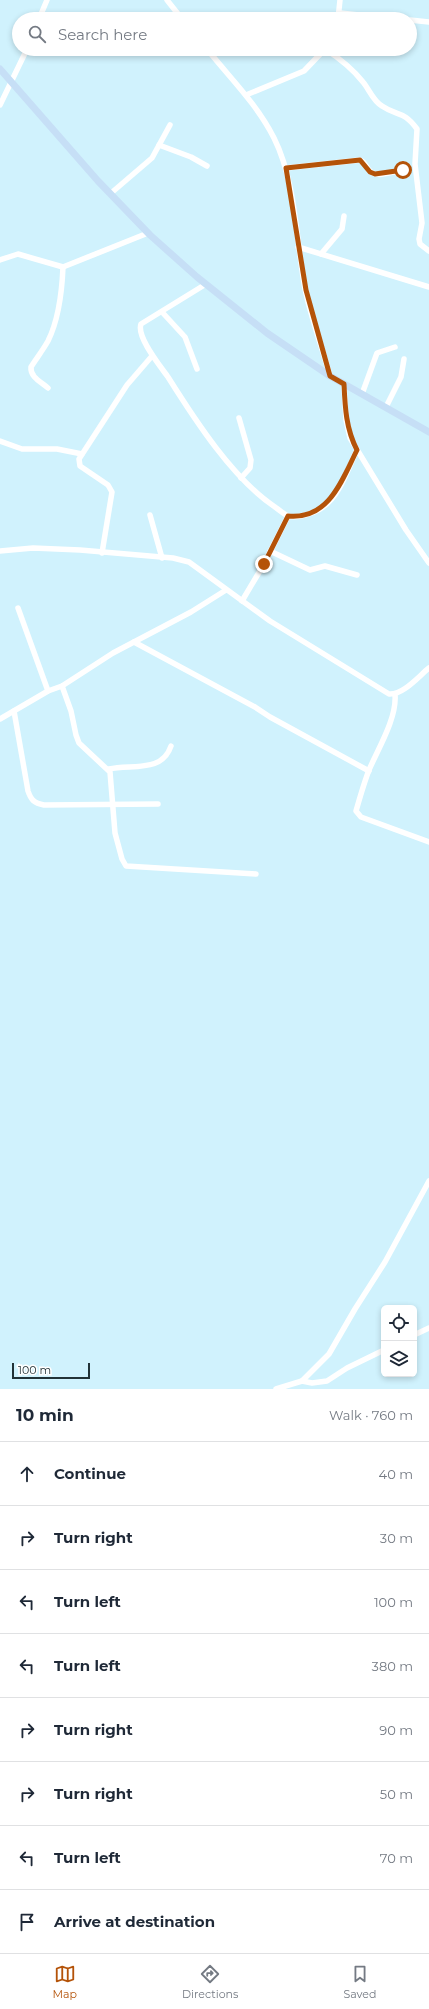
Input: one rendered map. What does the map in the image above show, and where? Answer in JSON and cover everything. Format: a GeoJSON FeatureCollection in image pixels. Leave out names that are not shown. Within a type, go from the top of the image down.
{"type":"FeatureCollection","features":[{"type":"Feature","properties":{"kind":"main road"},"geometry":{"type":"LineString","coordinates":[[0,69],[110,194],[148,233],[206,284],[267,333],[330,376],[429,432]]}},
{"type":"Feature","properties":{"kind":"street"},"geometry":{"type":"LineString","coordinates":[[43,12],[47,0]]}},
{"type":"Feature","properties":{"kind":"street"},"geometry":{"type":"LineString","coordinates":[[167,0],[176,12]]}},
{"type":"Feature","properties":{"kind":"street"},"geometry":{"type":"LineString","coordinates":[[339,12],[340,0]]}},
{"type":"Feature","properties":{"kind":"street"},"geometry":{"type":"LineString","coordinates":[[417,21],[429,22]]}},
{"type":"Feature","properties":{"kind":"street"},"geometry":{"type":"LineString","coordinates":[[0,105],[24,56]]}},
{"type":"Feature","properties":{"kind":"street"},"geometry":{"type":"LineString","coordinates":[[213,56],[246,95],[263,118],[274,138],[286,168],[306,290],[330,376]]}},
{"type":"Feature","properties":{"kind":"street"},"geometry":{"type":"LineString","coordinates":[[246,95],[304,71],[318,56]]}},
{"type":"Feature","properties":{"kind":"street"},"geometry":{"type":"LineString","coordinates":[[336,56],[357,76],[381,106],[402,114],[411,120],[418,129],[415,164],[422,223],[419,239],[420,244],[429,251]]}},
{"type":"Feature","properties":{"kind":"street"},"geometry":{"type":"LineString","coordinates":[[110,194],[152,158],[170,125]]}},
{"type":"Feature","properties":{"kind":"street"},"geometry":{"type":"LineString","coordinates":[[159,145],[191,157],[207,166]]}},
{"type":"Feature","properties":{"kind":"street"},"geometry":{"type":"LineString","coordinates":[[286,168],[360,160],[370,172],[375,174],[403,170]]}},
{"type":"Feature","properties":{"kind":"street"},"geometry":{"type":"LineString","coordinates":[[321,254],[342,229],[344,216]]}},
{"type":"Feature","properties":{"kind":"street"},"geometry":{"type":"LineString","coordinates":[[0,260],[18,254],[63,267],[148,233]]}},
{"type":"Feature","properties":{"kind":"street"},"geometry":{"type":"LineString","coordinates":[[298,247],[429,287]]}},
{"type":"Feature","properties":{"kind":"street"},"geometry":{"type":"LineString","coordinates":[[48,388],[32,375],[30,371],[48,340],[55,320],[62,285],[63,267]]}},
{"type":"Feature","properties":{"kind":"street"},"geometry":{"type":"LineString","coordinates":[[206,284],[141,324],[140,327],[152,356],[189,411],[241,478],[263,499],[288,516],[303,515],[324,507],[338,489],[357,450]]}},
{"type":"Feature","properties":{"kind":"street"},"geometry":{"type":"LineString","coordinates":[[162,312],[185,337],[197,369]]}},
{"type":"Feature","properties":{"kind":"street"},"geometry":{"type":"LineString","coordinates":[[362,394],[377,353],[395,346]]}},
{"type":"Feature","properties":{"kind":"street"},"geometry":{"type":"LineString","coordinates":[[102,553],[112,492],[108,485],[80,466],[78,463],[82,454],[128,384],[152,356]]}},
{"type":"Feature","properties":{"kind":"street"},"geometry":{"type":"LineString","coordinates":[[386,407],[401,377],[404,359]]}},
{"type":"Feature","properties":{"kind":"street"},"geometry":{"type":"LineString","coordinates":[[344,384],[346,420],[350,438],[429,563]]}},
{"type":"Feature","properties":{"kind":"street"},"geometry":{"type":"LineString","coordinates":[[239,418],[251,460],[250,468],[241,478]]}},
{"type":"Feature","properties":{"kind":"street"},"geometry":{"type":"LineString","coordinates":[[0,441],[22,449],[57,449],[82,454]]}},
{"type":"Feature","properties":{"kind":"street"},"geometry":{"type":"LineString","coordinates":[[150,515],[162,558]]}},
{"type":"Feature","properties":{"kind":"street"},"geometry":{"type":"LineString","coordinates":[[242,601],[288,516]]}},
{"type":"Feature","properties":{"kind":"street"},"geometry":{"type":"LineString","coordinates":[[0,550],[33,548],[162,558],[189,562],[270,621],[389,694],[395,695],[429,668]]}},
{"type":"Feature","properties":{"kind":"street"},"geometry":{"type":"LineString","coordinates":[[270,551],[310,570],[325,566],[357,575]]}},
{"type":"Feature","properties":{"kind":"street"},"geometry":{"type":"LineString","coordinates":[[0,718],[48,691],[62,686],[114,653],[191,612],[226,590]]}},
{"type":"Feature","properties":{"kind":"street"},"geometry":{"type":"LineString","coordinates":[[18,608],[48,691]]}},
{"type":"Feature","properties":{"kind":"street"},"geometry":{"type":"LineString","coordinates":[[134,642],[255,707],[270,717],[369,771]]}},
{"type":"Feature","properties":{"kind":"street"},"geometry":{"type":"LineString","coordinates":[[62,686],[72,711],[76,735],[79,743],[109,769],[111,775],[115,834],[122,860],[126,866],[256,874]]}},
{"type":"Feature","properties":{"kind":"street"},"geometry":{"type":"LineString","coordinates":[[395,695],[391,718],[369,771],[356,811],[361,817],[429,842]]}},
{"type":"Feature","properties":{"kind":"street"},"geometry":{"type":"LineString","coordinates":[[14,711],[28,791],[35,803],[44,805],[158,804]]}},
{"type":"Feature","properties":{"kind":"street"},"geometry":{"type":"LineString","coordinates":[[109,769],[158,763],[168,756],[171,746]]}},
{"type":"Feature","properties":{"kind":"street"},"geometry":{"type":"LineString","coordinates":[[276,1389],[302,1381],[329,1354],[358,1304],[385,1262],[429,1181]]}},
{"type":"Feature","properties":{"kind":"street"},"geometry":{"type":"LineString","coordinates":[[417,1334],[429,1328]]}},
{"type":"Feature","properties":{"kind":"street"},"geometry":{"type":"LineString","coordinates":[[302,1381],[312,1383],[327,1381],[347,1368],[381,1351]]}},
{"type":"Feature","properties":{"kind":"route"},"geometry":{"type":"LineString","coordinates":[[264,564],[288,516],[294,517],[303,515],[324,507],[338,489],[357,450],[350,438],[346,420],[344,384],[330,376],[315,326],[306,290],[298,247],[286,168],[309,167],[360,160],[363,161],[370,172],[375,174],[403,170]]}}]}
